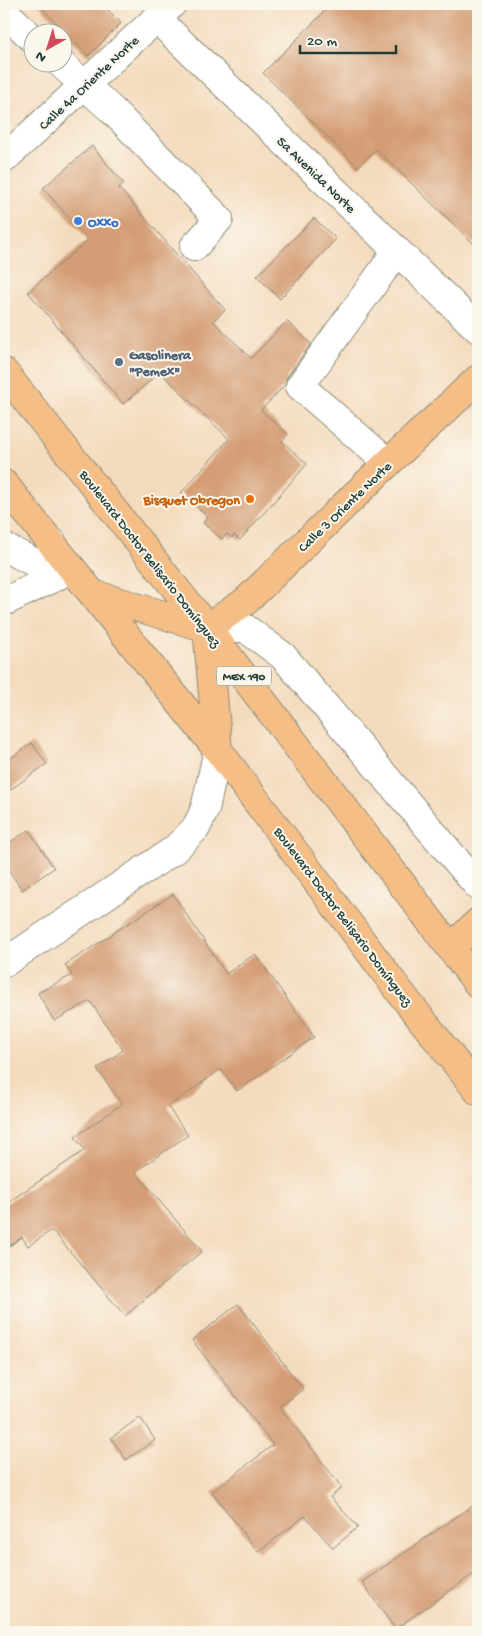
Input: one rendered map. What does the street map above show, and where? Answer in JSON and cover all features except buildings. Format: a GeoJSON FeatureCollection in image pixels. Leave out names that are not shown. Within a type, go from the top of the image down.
{"type":"FeatureCollection","features":[{"type":"Feature","properties":{"kind":"main road","name":"Boulevard Doctor Belisario Domínguez"},"geometry":{"type":"LineString","coordinates":[[4,372],[207,628],[478,984]]}},
{"type":"Feature","properties":{"kind":"main road","name":"Calle 3 Oriente Norte"},"geometry":{"type":"LineString","coordinates":[[207,628],[246,601],[388,463],[478,379]]}},
{"type":"Feature","properties":{"kind":"main road","name":"Boulevard Doctor Belisario Domínguez"},"geometry":{"type":"LineString","coordinates":[[4,484],[218,750],[403,996],[478,1091]]}},
{"type":"Feature","properties":{"kind":"main road"},"geometry":{"type":"LineString","coordinates":[[94,594],[207,628],[218,750]]}},
{"type":"Feature","properties":{"kind":"main road"},"geometry":{"type":"LineString","coordinates":[[451,948],[478,922]]}},
{"type":"Feature","properties":{"kind":"street"},"geometry":{"type":"LineString","coordinates":[[4,11],[22,28]]}},
{"type":"Feature","properties":{"kind":"street","name":"Calle 4a Oriente Norte"},"geometry":{"type":"LineString","coordinates":[[4,159],[164,11]]}},
{"type":"Feature","properties":{"kind":"street","name":"5a Avenida Norte"},"geometry":{"type":"LineString","coordinates":[[164,11],[397,251],[478,329]]}},
{"type":"Feature","properties":{"kind":"street"},"geometry":{"type":"LineString","coordinates":[[69,72],[112,110],[219,219],[194,247]]}},
{"type":"Feature","properties":{"kind":"street"},"geometry":{"type":"LineString","coordinates":[[388,463],[300,386],[397,251]]}},
{"type":"Feature","properties":{"kind":"street"},"geometry":{"type":"LineString","coordinates":[[52,542],[59,575]]}},
{"type":"Feature","properties":{"kind":"street"},"geometry":{"type":"LineString","coordinates":[[4,547],[59,575]]}},
{"type":"Feature","properties":{"kind":"street"},"geometry":{"type":"LineString","coordinates":[[4,602],[59,575]]}},
{"type":"Feature","properties":{"kind":"street"},"geometry":{"type":"LineString","coordinates":[[207,628],[245,628],[282,656],[478,886]]}},
{"type":"Feature","properties":{"kind":"street"},"geometry":{"type":"LineString","coordinates":[[4,963],[174,850],[196,828],[205,809],[218,750]]}},
{"type":"Feature","properties":{"kind":"place","name":"Oxxo"},"geometry":{"type":"Point","coordinates":[78,221]}},
{"type":"Feature","properties":{"kind":"place","name":"Gasolinera \"Pemex\""},"geometry":{"type":"Point","coordinates":[119,362]}},
{"type":"Feature","properties":{"kind":"place","name":"Bisquet Obregon"},"geometry":{"type":"Point","coordinates":[250,499]}}]}
